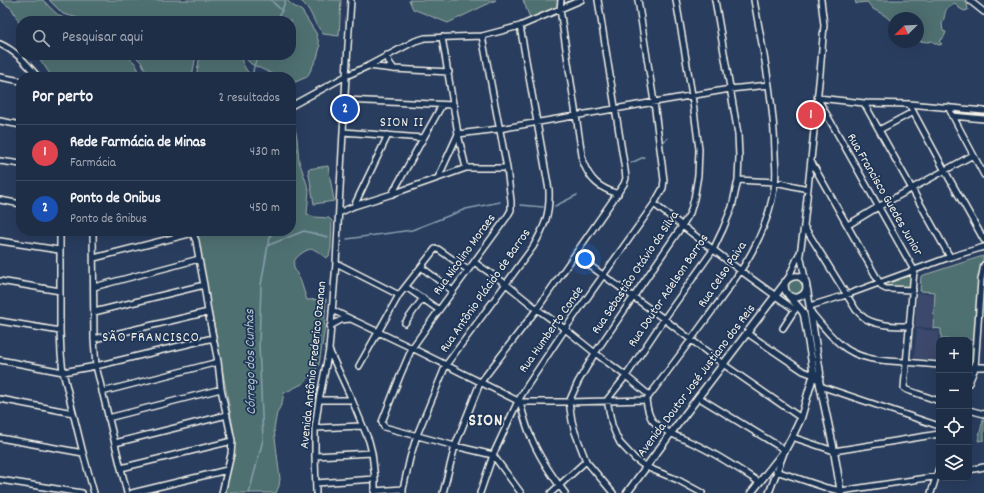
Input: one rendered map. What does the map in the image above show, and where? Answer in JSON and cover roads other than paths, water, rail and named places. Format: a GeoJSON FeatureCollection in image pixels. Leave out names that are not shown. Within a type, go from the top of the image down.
{"type":"FeatureCollection","features":[{"type":"Feature","properties":{"kind":"main road"},"geometry":{"type":"LineString","coordinates":[[818,379],[811,309],[806,285],[804,279],[792,276],[787,280],[784,287],[796,308],[802,311],[806,320],[818,379],[834,451],[841,492]]}},
{"type":"Feature","properties":{"kind":"main road","name":"Avenida Doutor José Justiano dos Reis"},"geometry":{"type":"LineString","coordinates":[[627,493],[787,280]]}},
{"type":"Feature","properties":{"kind":"main road"},"geometry":{"type":"LineString","coordinates":[[788,295],[792,298],[802,296],[805,292],[806,285]]}},
{"type":"Feature","properties":{"kind":"main road"},"geometry":{"type":"LineString","coordinates":[[751,493],[785,450],[801,418],[812,380],[818,379]]}},
{"type":"Feature","properties":{"kind":"street","name":"Avenida Antônio Frederico Ozanan"},"geometry":{"type":"LineString","coordinates":[[316,493],[315,428],[329,350],[336,263],[351,0]]}},
{"type":"Feature","properties":{"kind":"street"},"geometry":{"type":"LineString","coordinates":[[561,0],[560,9],[583,162],[592,179],[601,187],[618,194]]}},
{"type":"Feature","properties":{"kind":"street"},"geometry":{"type":"LineString","coordinates":[[296,103],[415,41],[425,38],[482,36],[520,26],[581,0]]}},
{"type":"Feature","properties":{"kind":"street"},"geometry":{"type":"LineString","coordinates":[[444,493],[456,446],[480,383],[537,309],[618,194],[626,178],[598,0]]}},
{"type":"Feature","properties":{"kind":"street","name":"Rua Humberto Conde"},"geometry":{"type":"LineString","coordinates":[[480,493],[493,455],[527,386],[565,329],[654,204],[663,188],[664,180],[654,102],[638,0]]}},
{"type":"Feature","properties":{"kind":"street","name":"Rua Sebastião Otávio da Silva"},"geometry":{"type":"LineString","coordinates":[[569,402],[594,353],[682,226],[690,213],[694,199],[698,175],[699,149],[692,95],[676,0]]}},
{"type":"Feature","properties":{"kind":"street","name":"Rua Doutor Adelson Barros"},"geometry":{"type":"LineString","coordinates":[[607,400],[626,376],[713,250],[732,207],[738,180],[738,134],[714,0]]}},
{"type":"Feature","properties":{"kind":"street","name":"Rua Celso Paiva"},"geometry":{"type":"LineString","coordinates":[[647,398],[741,271],[764,229],[770,208],[776,182],[774,136],[769,85],[754,0]]}},
{"type":"Feature","properties":{"kind":"street"},"geometry":{"type":"LineString","coordinates":[[806,285],[800,254],[812,162],[818,99],[824,25],[821,0]]}},
{"type":"Feature","properties":{"kind":"street"},"geometry":{"type":"LineString","coordinates":[[969,0],[976,2],[984,12]]}},
{"type":"Feature","properties":{"kind":"street","name":"Rua Antônio Plácido de Barros"},"geometry":{"type":"LineString","coordinates":[[403,491],[410,458],[417,435],[446,365],[533,247],[547,218],[550,203],[549,190],[520,26]]}},
{"type":"Feature","properties":{"kind":"street","name":"Rua Nicolino Moraes"},"geometry":{"type":"LineString","coordinates":[[417,435],[384,427],[382,422],[400,376],[412,348],[511,210],[507,168],[482,36]]}},
{"type":"Feature","properties":{"kind":"street"},"geometry":{"type":"LineString","coordinates":[[442,37],[458,134],[466,168]]}},
{"type":"Feature","properties":{"kind":"street"},"geometry":{"type":"LineString","coordinates":[[0,44],[16,53]]}},
{"type":"Feature","properties":{"kind":"street"},"geometry":{"type":"LineString","coordinates":[[387,55],[389,62],[394,69]]}},
{"type":"Feature","properties":{"kind":"street"},"geometry":{"type":"LineString","coordinates":[[23,60],[34,72]]}},
{"type":"Feature","properties":{"kind":"street"},"geometry":{"type":"LineString","coordinates":[[368,66],[448,72]]}},
{"type":"Feature","properties":{"kind":"street"},"geometry":{"type":"LineString","coordinates":[[0,77],[16,80]]}},
{"type":"Feature","properties":{"kind":"street"},"geometry":{"type":"LineString","coordinates":[[458,134],[499,129],[730,89],[769,85]]}},
{"type":"Feature","properties":{"kind":"street"},"geometry":{"type":"LineString","coordinates":[[818,99],[864,103],[909,104],[984,111]]}},
{"type":"Feature","properties":{"kind":"street","name":"Rua Francisco Guedes Junior"},"geometry":{"type":"LineString","coordinates":[[818,99],[914,270],[904,386],[905,389],[936,400]]}},
{"type":"Feature","properties":{"kind":"street"},"geometry":{"type":"LineString","coordinates":[[345,100],[454,105]]}},
{"type":"Feature","properties":{"kind":"street"},"geometry":{"type":"LineString","coordinates":[[864,103],[950,257]]}},
{"type":"Feature","properties":{"kind":"street"},"geometry":{"type":"LineString","coordinates":[[909,104],[984,240]]}},
{"type":"Feature","properties":{"kind":"street"},"geometry":{"type":"LineString","coordinates":[[392,194],[442,105]]}},
{"type":"Feature","properties":{"kind":"street"},"geometry":{"type":"LineString","coordinates":[[948,107],[984,175]]}},
{"type":"Feature","properties":{"kind":"street"},"geometry":{"type":"LineString","coordinates":[[879,130],[913,112]]}},
{"type":"Feature","properties":{"kind":"street"},"geometry":{"type":"LineString","coordinates":[[952,116],[984,119]]}},
{"type":"Feature","properties":{"kind":"street"},"geometry":{"type":"LineString","coordinates":[[0,121],[16,124]]}},
{"type":"Feature","properties":{"kind":"street"},"geometry":{"type":"LineString","coordinates":[[344,132],[388,134],[423,138]]}},
{"type":"Feature","properties":{"kind":"street"},"geometry":{"type":"LineString","coordinates":[[354,206],[388,134]]}},
{"type":"Feature","properties":{"kind":"street"},"geometry":{"type":"LineString","coordinates":[[438,178],[458,134]]}},
{"type":"Feature","properties":{"kind":"street"},"geometry":{"type":"LineString","coordinates":[[848,225],[973,155]]}},
{"type":"Feature","properties":{"kind":"street"},"geometry":{"type":"LineString","coordinates":[[0,161],[16,163]]}},
{"type":"Feature","properties":{"kind":"street"},"geometry":{"type":"LineString","coordinates":[[812,162],[882,287],[913,290]]}},
{"type":"Feature","properties":{"kind":"street"},"geometry":{"type":"LineString","coordinates":[[339,213],[354,206],[466,168],[507,168]]}},
{"type":"Feature","properties":{"kind":"street"},"geometry":{"type":"LineString","coordinates":[[738,180],[776,182],[808,189]]}},
{"type":"Feature","properties":{"kind":"street"},"geometry":{"type":"LineString","coordinates":[[0,200],[16,203]]}},
{"type":"Feature","properties":{"kind":"street"},"geometry":{"type":"LineString","coordinates":[[654,204],[775,296],[796,308],[784,328]]}},
{"type":"Feature","properties":{"kind":"street"},"geometry":{"type":"LineString","coordinates":[[804,226],[856,310],[865,318],[876,323],[910,326]]}},
{"type":"Feature","properties":{"kind":"street"},"geometry":{"type":"LineString","coordinates":[[60,236],[60,331],[63,372],[94,493]]}},
{"type":"Feature","properties":{"kind":"street"},"geometry":{"type":"LineString","coordinates":[[93,236],[94,339],[96,366],[127,493]]}},
{"type":"Feature","properties":{"kind":"street"},"geometry":{"type":"LineString","coordinates":[[94,258],[177,236]]}},
{"type":"Feature","properties":{"kind":"street"},"geometry":{"type":"LineString","coordinates":[[194,236],[200,259],[208,312],[232,441],[231,454],[222,493]]}},
{"type":"Feature","properties":{"kind":"street"},"geometry":{"type":"LineString","coordinates":[[0,241],[60,250]]}},
{"type":"Feature","properties":{"kind":"street"},"geometry":{"type":"LineString","coordinates":[[936,365],[878,360],[853,353],[841,345],[828,332],[811,309],[846,294],[950,257],[984,247]]}},
{"type":"Feature","properties":{"kind":"street"},"geometry":{"type":"LineString","coordinates":[[359,366],[399,295],[435,249],[437,248],[468,270]]}},
{"type":"Feature","properties":{"kind":"street","name":"Avenida Doutor José Justiano dos Reis"},"geometry":{"type":"LineString","coordinates":[[787,280],[800,254]]}},
{"type":"Feature","properties":{"kind":"street"},"geometry":{"type":"LineString","coordinates":[[575,255],[664,319],[723,364],[801,418]]}},
{"type":"Feature","properties":{"kind":"street"},"geometry":{"type":"LineString","coordinates":[[94,287],[200,259]]}},
{"type":"Feature","properties":{"kind":"street"},"geometry":{"type":"LineString","coordinates":[[474,262],[506,284],[594,353],[626,376],[647,398],[647,410],[653,421],[659,426],[700,446],[759,482]]}},
{"type":"Feature","properties":{"kind":"street"},"geometry":{"type":"LineString","coordinates":[[336,263],[399,295]]}},
{"type":"Feature","properties":{"kind":"street"},"geometry":{"type":"LineString","coordinates":[[972,376],[975,368],[981,280],[984,265]]}},
{"type":"Feature","properties":{"kind":"street"},"geometry":{"type":"LineString","coordinates":[[420,267],[453,291]]}},
{"type":"Feature","properties":{"kind":"street"},"geometry":{"type":"LineString","coordinates":[[0,281],[60,291]]}},
{"type":"Feature","properties":{"kind":"street"},"geometry":{"type":"LineString","coordinates":[[94,312],[204,285]]}},
{"type":"Feature","properties":{"kind":"street"},"geometry":{"type":"LineString","coordinates":[[406,287],[439,310]]}},
{"type":"Feature","properties":{"kind":"street"},"geometry":{"type":"LineString","coordinates":[[405,322],[423,298]]}},
{"type":"Feature","properties":{"kind":"street"},"geometry":{"type":"LineString","coordinates":[[332,310],[412,348],[519,402],[569,402],[647,398]]}},
{"type":"Feature","properties":{"kind":"street"},"geometry":{"type":"LineString","coordinates":[[94,339],[208,312]]}},
{"type":"Feature","properties":{"kind":"street"},"geometry":{"type":"LineString","coordinates":[[330,326],[341,320],[351,319]]}},
{"type":"Feature","properties":{"kind":"street"},"geometry":{"type":"LineString","coordinates":[[0,321],[60,331]]}},
{"type":"Feature","properties":{"kind":"street"},"geometry":{"type":"LineString","coordinates":[[747,333],[803,371],[818,379],[936,425]]}},
{"type":"Feature","properties":{"kind":"street"},"geometry":{"type":"LineString","coordinates":[[0,360],[63,372],[96,366],[213,338]]}},
{"type":"Feature","properties":{"kind":"street"},"geometry":{"type":"LineString","coordinates":[[329,350],[352,400],[372,453],[375,479],[374,492],[403,491]]}},
{"type":"Feature","properties":{"kind":"street"},"geometry":{"type":"LineString","coordinates":[[102,392],[218,362]]}},
{"type":"Feature","properties":{"kind":"street"},"geometry":{"type":"LineString","coordinates":[[972,368],[984,367]]}},
{"type":"Feature","properties":{"kind":"street"},"geometry":{"type":"LineString","coordinates":[[108,418],[222,389]]}},
{"type":"Feature","properties":{"kind":"street"},"geometry":{"type":"LineString","coordinates":[[698,397],[785,450],[769,493]]}},
{"type":"Feature","properties":{"kind":"street"},"geometry":{"type":"LineString","coordinates":[[0,399],[73,413]]}},
{"type":"Feature","properties":{"kind":"street"},"geometry":{"type":"LineString","coordinates":[[319,400],[352,400]]}},
{"type":"Feature","properties":{"kind":"street"},"geometry":{"type":"LineString","coordinates":[[607,400],[612,426],[616,435],[620,443],[635,459],[646,467],[678,480],[702,493]]}},
{"type":"Feature","properties":{"kind":"street"},"geometry":{"type":"LineString","coordinates":[[519,402],[528,431],[534,444],[565,493]]}},
{"type":"Feature","properties":{"kind":"street"},"geometry":{"type":"LineString","coordinates":[[569,402],[575,432],[586,461],[613,493]]}},
{"type":"Feature","properties":{"kind":"street"},"geometry":{"type":"LineString","coordinates":[[972,411],[984,414]]}},
{"type":"Feature","properties":{"kind":"street"},"geometry":{"type":"LineString","coordinates":[[115,443],[227,415]]}},
{"type":"Feature","properties":{"kind":"street"},"geometry":{"type":"LineString","coordinates":[[315,428],[362,426]]}},
{"type":"Feature","properties":{"kind":"street"},"geometry":{"type":"LineString","coordinates":[[792,437],[834,451],[936,434]]}},
{"type":"Feature","properties":{"kind":"street"},"geometry":{"type":"LineString","coordinates":[[417,435],[493,455],[521,493]]}},
{"type":"Feature","properties":{"kind":"street"},"geometry":{"type":"LineString","coordinates":[[0,438],[83,453]]}},
{"type":"Feature","properties":{"kind":"street"},"geometry":{"type":"LineString","coordinates":[[121,468],[232,441]]}},
{"type":"Feature","properties":{"kind":"street"},"geometry":{"type":"LineString","coordinates":[[315,456],[372,453]]}},
{"type":"Feature","properties":{"kind":"street"},"geometry":{"type":"LineString","coordinates":[[551,493],[586,461]]}},
{"type":"Feature","properties":{"kind":"street"},"geometry":{"type":"LineString","coordinates":[[972,469],[984,467]]}},
{"type":"Feature","properties":{"kind":"street"},"geometry":{"type":"LineString","coordinates":[[132,493],[227,470]]}},
{"type":"Feature","properties":{"kind":"street"},"geometry":{"type":"LineString","coordinates":[[776,471],[841,492],[936,476]]}},
{"type":"Feature","properties":{"kind":"street"},"geometry":{"type":"LineString","coordinates":[[316,483],[375,479]]}},
{"type":"Feature","properties":{"kind":"street"},"geometry":{"type":"LineString","coordinates":[[0,480],[82,493]]}},
{"type":"Feature","properties":{"kind":"street"},"geometry":{"type":"LineString","coordinates":[[931,493],[936,481]]}},
{"type":"Feature","properties":{"kind":"waterway"},"geometry":{"type":"LineString","coordinates":[[271,0],[282,11]]}},
{"type":"Feature","properties":{"kind":"waterway","name":"Córrego dos Cunhas"},"geometry":{"type":"LineString","coordinates":[[279,16],[286,0]]}},
{"type":"Feature","properties":{"kind":"waterway","name":"Córrego dos Cunhas"},"geometry":{"type":"LineString","coordinates":[[253,72],[256,60]]}},
{"type":"Feature","properties":{"kind":"waterway"},"geometry":{"type":"LineString","coordinates":[[663,142],[668,138]]}},
{"type":"Feature","properties":{"kind":"waterway"},"geometry":{"type":"LineString","coordinates":[[631,163],[644,157]]}},
{"type":"Feature","properties":{"kind":"waterway"},"geometry":{"type":"LineString","coordinates":[[555,206],[577,195]]}},
{"type":"Feature","properties":{"kind":"waterway"},"geometry":{"type":"LineString","coordinates":[[347,239],[412,230],[466,209],[500,202]]}},
{"type":"Feature","properties":{"kind":"waterway"},"geometry":{"type":"LineString","coordinates":[[520,205],[543,207]]}},
{"type":"Feature","properties":{"kind":"waterway"},"geometry":{"type":"LineString","coordinates":[[296,234],[304,231],[328,237]]}},
{"type":"Feature","properties":{"kind":"waterway","name":"Córrego dos Cunhas"},"geometry":{"type":"LineString","coordinates":[[249,493],[263,440],[259,344],[261,285],[271,236]]}},
{"type":"Feature","properties":{"kind":"waterway"},"geometry":{"type":"LineString","coordinates":[[269,245],[292,236]]}},
{"type":"Feature","properties":{"kind":"place","name":"Ponto de Onibus"},"geometry":{"type":"Point","coordinates":[345,109]}},
{"type":"Feature","properties":{"kind":"place","name":"Rede Farmácia de Minas"},"geometry":{"type":"Point","coordinates":[811,115]}},
{"type":"Feature","properties":{"kind":"district","name":"SION II"},"geometry":{"type":"Point","coordinates":[402,123]}},
{"type":"Feature","properties":{"kind":"district","name":"SÃO FRANCISCO"},"geometry":{"type":"Point","coordinates":[151,338]}},
{"type":"Feature","properties":{"kind":"district","name":"SION"},"geometry":{"type":"Point","coordinates":[486,422]}}]}
